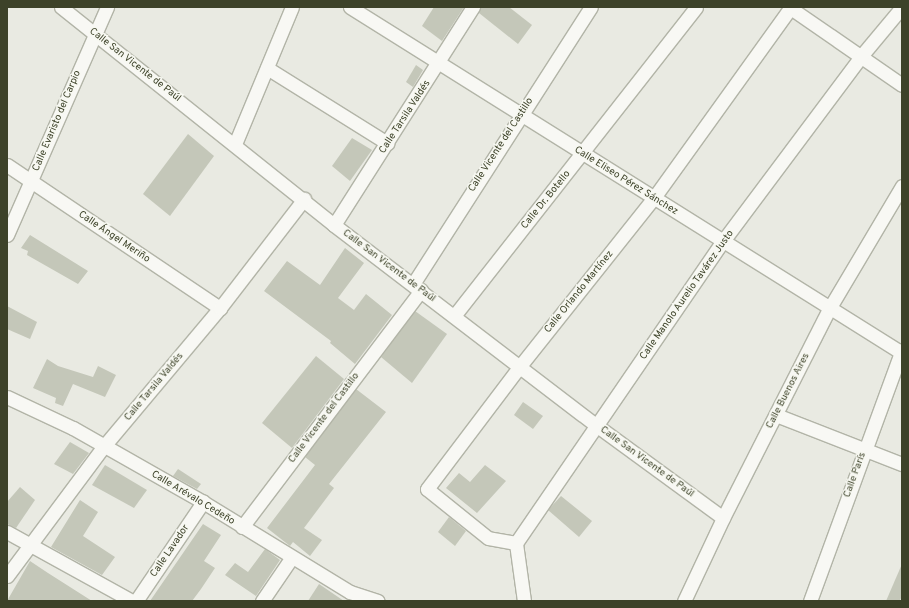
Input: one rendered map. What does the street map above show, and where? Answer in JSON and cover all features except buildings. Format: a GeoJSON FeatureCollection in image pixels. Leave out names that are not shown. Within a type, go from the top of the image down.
{"type":"FeatureCollection","features":[{"type":"Feature","properties":{"kind":"street","name":"Calle San Vicente de Paúl"},"geometry":{"type":"LineString","coordinates":[[61,7],[95,32],[304,199],[334,225],[596,425],[723,518]]}},
{"type":"Feature","properties":{"kind":"street","name":"Calle Evaristo del Carpio"},"geometry":{"type":"LineString","coordinates":[[7,235],[106,7]]}},
{"type":"Feature","properties":{"kind":"street"},"geometry":{"type":"LineString","coordinates":[[235,144],[292,7]]}},
{"type":"Feature","properties":{"kind":"street","name":"Calle Eliseo Pérez Sánchez"},"geometry":{"type":"LineString","coordinates":[[350,7],[440,63],[520,116],[723,241],[829,310],[902,352]]}},
{"type":"Feature","properties":{"kind":"street","name":"Calle Tarsila Valdés"},"geometry":{"type":"LineString","coordinates":[[334,225],[440,63],[473,7]]}},
{"type":"Feature","properties":{"kind":"street","name":"Calle Vicente del Castillo"},"geometry":{"type":"LineString","coordinates":[[242,527],[417,287],[520,116],[591,7]]}},
{"type":"Feature","properties":{"kind":"street","name":"Calle Dr. Botello"},"geometry":{"type":"LineString","coordinates":[[454,316],[583,154],[696,7]]}},
{"type":"Feature","properties":{"kind":"street"},"geometry":{"type":"LineString","coordinates":[[790,7],[862,55],[902,86]]}},
{"type":"Feature","properties":{"kind":"street","name":"Calle Orlando Martínez"},"geometry":{"type":"LineString","coordinates":[[516,543],[488,538],[427,489],[520,366],[653,199],[790,7]]}},
{"type":"Feature","properties":{"kind":"street","name":"Calle Manolo Aurelio Tavárez Justo"},"geometry":{"type":"LineString","coordinates":[[516,543],[723,241],[862,55],[902,7]]}},
{"type":"Feature","properties":{"kind":"street"},"geometry":{"type":"LineString","coordinates":[[267,68],[387,144]]}},
{"type":"Feature","properties":{"kind":"street","name":"Calle Ángel Meriño"},"geometry":{"type":"LineString","coordinates":[[7,165],[220,308]]}},
{"type":"Feature","properties":{"kind":"street","name":"Calle Buenos Aires"},"geometry":{"type":"LineString","coordinates":[[684,601],[723,518],[829,310],[902,186]]}},
{"type":"Feature","properties":{"kind":"street","name":"Calle Tarsila Valdés"},"geometry":{"type":"LineString","coordinates":[[7,576],[29,544],[104,446],[220,308],[304,199]]}},
{"type":"Feature","properties":{"kind":"street","name":"Calle París"},"geometry":{"type":"LineString","coordinates":[[810,601],[864,449],[902,352]]}},
{"type":"Feature","properties":{"kind":"street","name":"Calle Arévalo Cedeño"},"geometry":{"type":"LineString","coordinates":[[7,397],[74,428],[203,502],[350,592],[378,601]]}},
{"type":"Feature","properties":{"kind":"street"},"geometry":{"type":"LineString","coordinates":[[776,415],[902,464]]}},
{"type":"Feature","properties":{"kind":"street","name":"Calle Lavador"},"geometry":{"type":"LineString","coordinates":[[136,601],[203,502]]}},
{"type":"Feature","properties":{"kind":"street"},"geometry":{"type":"LineString","coordinates":[[7,532],[132,601]]}},
{"type":"Feature","properties":{"kind":"street"},"geometry":{"type":"LineString","coordinates":[[516,543],[524,601]]}},
{"type":"Feature","properties":{"kind":"street"},"geometry":{"type":"LineString","coordinates":[[262,601],[292,557]]}}]}
